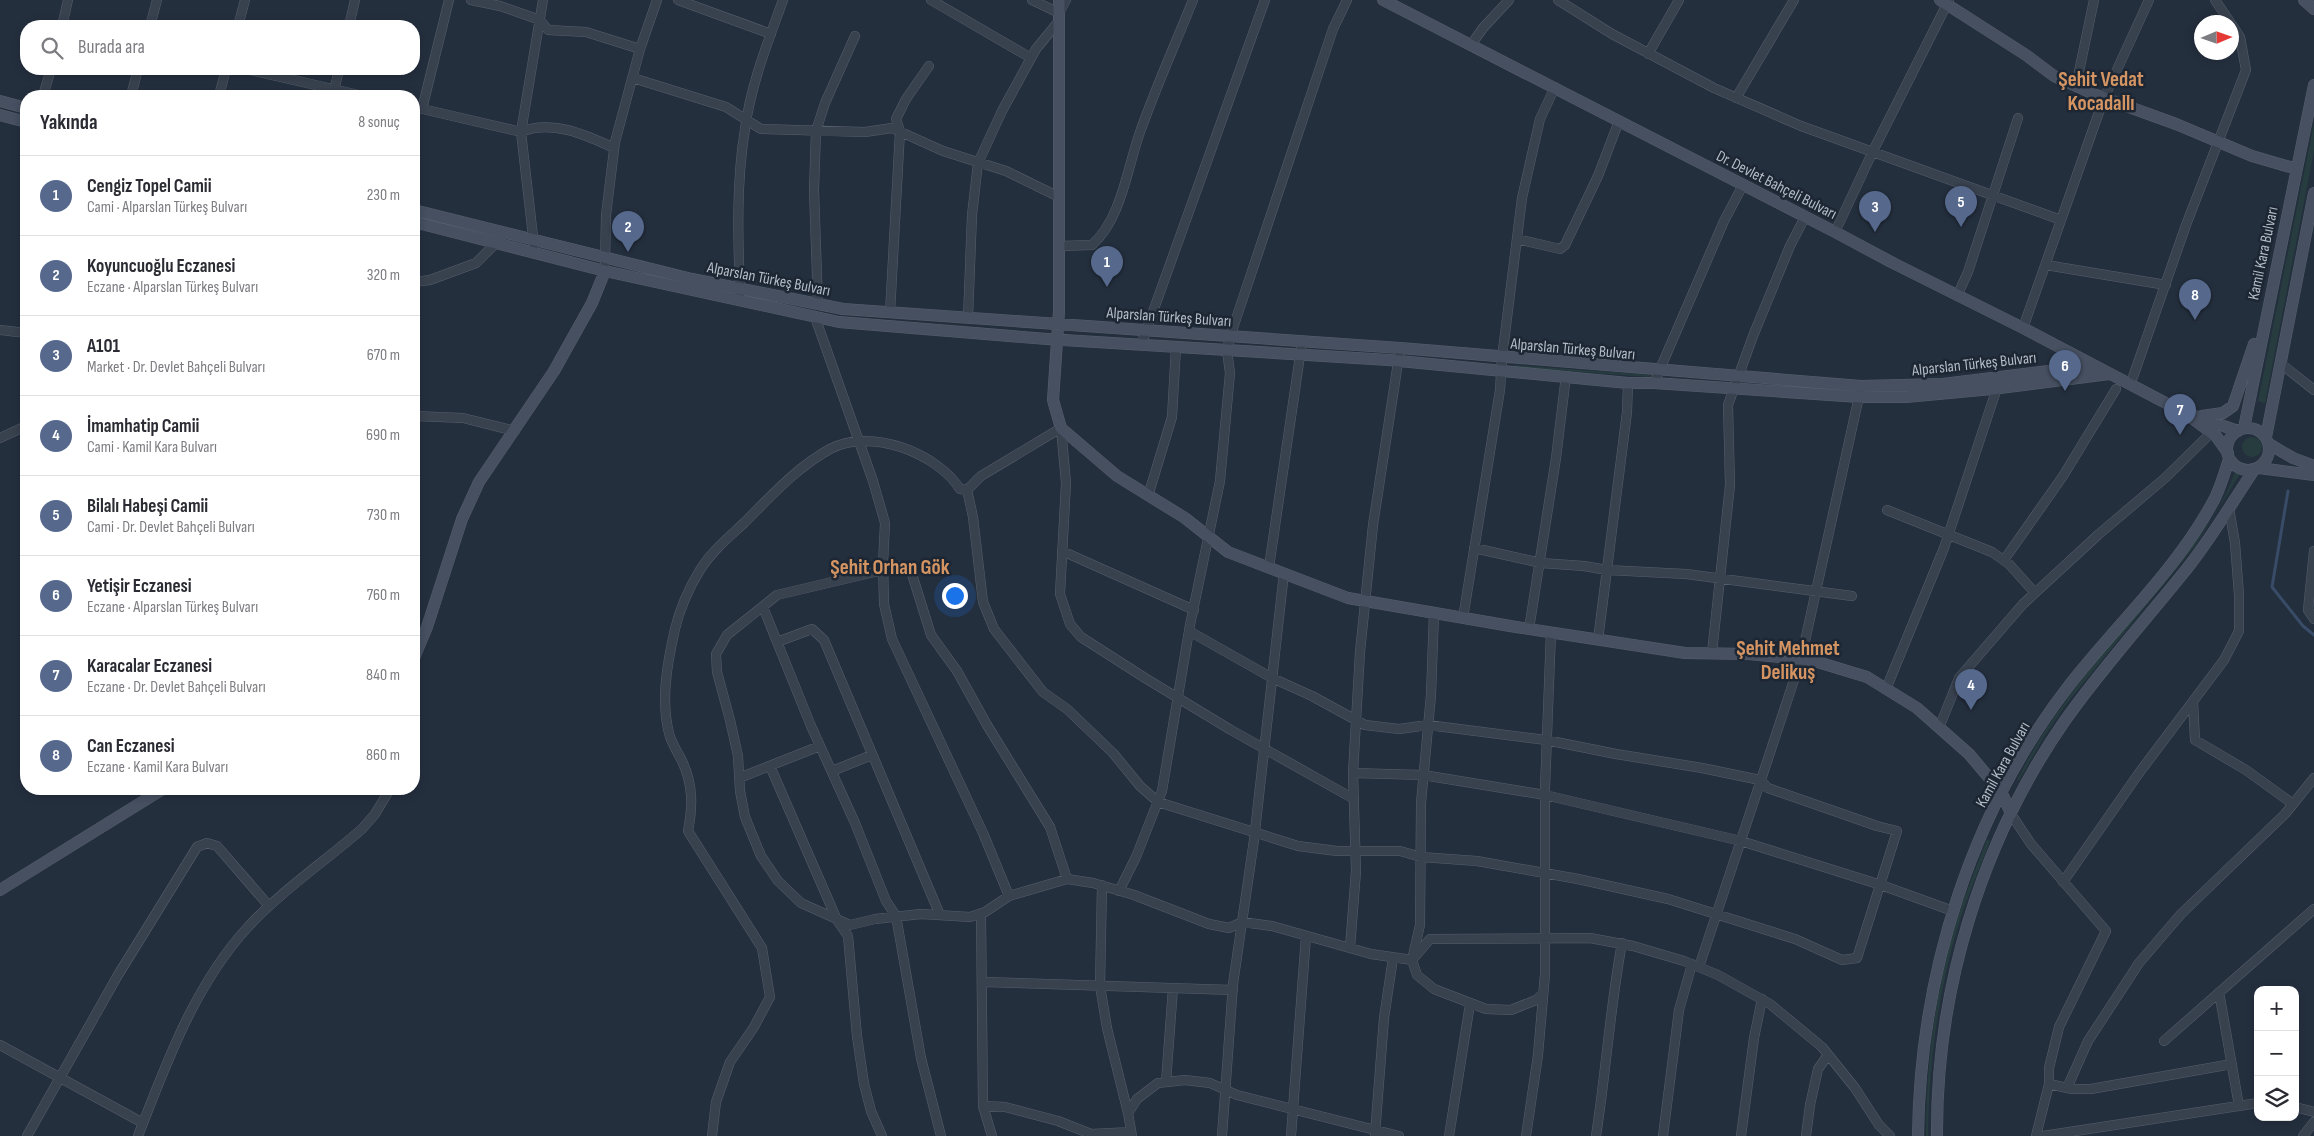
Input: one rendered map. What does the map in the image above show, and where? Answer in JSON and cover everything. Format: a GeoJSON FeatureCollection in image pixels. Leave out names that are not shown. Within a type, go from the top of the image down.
{"type":"FeatureCollection","features":[{"type":"Feature","properties":{"kind":"main road"},"geometry":{"type":"LineString","coordinates":[[1058,0],[1059,246],[1058,324],[1053,400],[1061,428],[1117,476],[1185,518],[1228,552],[1348,598],[1685,653],[1749,654],[1811,660],[1866,677],[1917,708],[1969,754],[2002,793],[2011,814]]}},
{"type":"Feature","properties":{"kind":"main road","name":"Dr. Devlet Bahçeli Bulvarı"},"geometry":{"type":"LineString","coordinates":[[1383,0],[2184,412],[2241,430]]}},
{"type":"Feature","properties":{"kind":"main road"},"geometry":{"type":"LineString","coordinates":[[2304,0],[2314,10]]}},
{"type":"Feature","properties":{"kind":"main road"},"geometry":{"type":"LineString","coordinates":[[1945,1],[2054,76],[2104,98],[2252,156],[2297,169]]}},
{"type":"Feature","properties":{"kind":"main road","name":"Kamil Kara Bulvarı"},"geometry":{"type":"LineString","coordinates":[[2241,430],[2314,86]]}},
{"type":"Feature","properties":{"kind":"main road"},"geometry":{"type":"LineString","coordinates":[[0,101],[20,106]]}},
{"type":"Feature","properties":{"kind":"main road"},"geometry":{"type":"LineString","coordinates":[[0,115],[20,120]]}},
{"type":"Feature","properties":{"kind":"main road"},"geometry":{"type":"LineString","coordinates":[[2257,469],[2268,458],[2267,440],[2280,363],[2312,216],[2314,193]]}},
{"type":"Feature","properties":{"kind":"main road","name":"Alparslan Türkeş Bulvarı"},"geometry":{"type":"LineString","coordinates":[[420,212],[606,258],[740,295]]}},
{"type":"Feature","properties":{"kind":"main road","name":"Alparslan Türkeş Bulvarı"},"geometry":{"type":"LineString","coordinates":[[420,224],[604,271],[740,295],[816,311],[890,313],[1400,348],[1566,376],[1628,383],[1654,383],[1734,390],[1860,392],[1927,396],[1999,383],[2109,374]]}},
{"type":"Feature","properties":{"kind":"main road"},"geometry":{"type":"LineString","coordinates":[[420,645],[428,627],[462,519],[479,482],[554,371],[592,303],[604,271]]}},
{"type":"Feature","properties":{"kind":"main road"},"geometry":{"type":"LineString","coordinates":[[2198,416],[2223,413],[2233,406],[2272,290]]}},
{"type":"Feature","properties":{"kind":"main road","name":"Alparslan Türkeş Bulvarı"},"geometry":{"type":"LineString","coordinates":[[816,311],[839,322],[1057,339],[1299,356],[1659,371],[1738,377],[1860,392]]}},
{"type":"Feature","properties":{"kind":"main road"},"geometry":{"type":"LineString","coordinates":[[2184,412],[2212,433],[2238,468],[2314,475]]}},
{"type":"Feature","properties":{"kind":"main road"},"geometry":{"type":"LineString","coordinates":[[2229,456],[2229,441],[2241,430],[2258,430],[2267,440],[2293,458],[2314,466]]}},
{"type":"Feature","properties":{"kind":"main road","name":"Kamil Kara Bulvarı"},"geometry":{"type":"LineString","coordinates":[[1918,1136],[1920,1075],[1927,1017],[1941,953],[1953,911],[1976,848],[2002,793],[2026,751],[2062,696],[2176,557],[2200,524],[2216,496],[2229,456]]}},
{"type":"Feature","properties":{"kind":"main road","name":"Kamil Kara Bulvarı"},"geometry":{"type":"LineString","coordinates":[[1937,1136],[1943,1030],[1951,984],[1967,927],[1989,863],[2011,814],[2042,756],[2072,710],[2186,570],[2257,469]]}},
{"type":"Feature","properties":{"kind":"main road"},"geometry":{"type":"LineString","coordinates":[[0,890],[153,795]]}},
{"type":"Feature","properties":{"kind":"street"},"geometry":{"type":"LineString","coordinates":[[63,20],[68,0]]}},
{"type":"Feature","properties":{"kind":"street"},"geometry":{"type":"LineString","coordinates":[[152,20],[157,0]]}},
{"type":"Feature","properties":{"kind":"street"},"geometry":{"type":"LineString","coordinates":[[240,20],[245,0]]}},
{"type":"Feature","properties":{"kind":"street"},"geometry":{"type":"LineString","coordinates":[[350,20],[355,0]]}},
{"type":"Feature","properties":{"kind":"street"},"geometry":{"type":"LineString","coordinates":[[420,101],[450,0]]}},
{"type":"Feature","properties":{"kind":"street"},"geometry":{"type":"LineString","coordinates":[[471,0],[500,6],[540,20],[548,30],[586,32],[640,49]]}},
{"type":"Feature","properties":{"kind":"street"},"geometry":{"type":"LineString","coordinates":[[535,253],[521,132],[543,0]]}},
{"type":"Feature","properties":{"kind":"street"},"geometry":{"type":"LineString","coordinates":[[604,271],[606,258],[606,215],[614,148],[634,78],[640,49],[658,0]]}},
{"type":"Feature","properties":{"kind":"street"},"geometry":{"type":"LineString","coordinates":[[678,0],[748,24],[770,34]]}},
{"type":"Feature","properties":{"kind":"street"},"geometry":{"type":"LineString","coordinates":[[740,295],[739,188],[747,119],[760,62],[783,0]]}},
{"type":"Feature","properties":{"kind":"street"},"geometry":{"type":"LineString","coordinates":[[931,0],[1031,58]]}},
{"type":"Feature","properties":{"kind":"street"},"geometry":{"type":"LineString","coordinates":[[1032,0],[1059,17]]}},
{"type":"Feature","properties":{"kind":"street"},"geometry":{"type":"LineString","coordinates":[[968,318],[972,215],[978,163],[1002,111],[1031,58],[1059,17],[1066,0]]}},
{"type":"Feature","properties":{"kind":"street"},"geometry":{"type":"LineString","coordinates":[[1059,246],[1092,245],[1104,234],[1119,199],[1140,134],[1193,0]]}},
{"type":"Feature","properties":{"kind":"street"},"geometry":{"type":"LineString","coordinates":[[1141,345],[1265,0]]}},
{"type":"Feature","properties":{"kind":"street"},"geometry":{"type":"LineString","coordinates":[[1119,891],[1136,857],[1162,791],[1189,631],[1220,481],[1230,373],[1228,351],[1230,337],[1333,29],[1347,0]]}},
{"type":"Feature","properties":{"kind":"street"},"geometry":{"type":"LineString","coordinates":[[1471,45],[1483,28],[1509,0]]}},
{"type":"Feature","properties":{"kind":"street"},"geometry":{"type":"LineString","coordinates":[[1558,0],[1571,3],[1612,34],[1648,54],[1736,98],[1801,126],[2061,220]]}},
{"type":"Feature","properties":{"kind":"street"},"geometry":{"type":"LineString","coordinates":[[1648,54],[1679,0]]}},
{"type":"Feature","properties":{"kind":"street"},"geometry":{"type":"LineString","coordinates":[[1736,98],[1794,0]]}},
{"type":"Feature","properties":{"kind":"street"},"geometry":{"type":"LineString","coordinates":[[2076,86],[2094,0]]}},
{"type":"Feature","properties":{"kind":"street"},"geometry":{"type":"LineString","coordinates":[[2023,328],[2104,98],[2149,0]]}},
{"type":"Feature","properties":{"kind":"street"},"geometry":{"type":"LineString","coordinates":[[2214,0],[2225,15]]}},
{"type":"Feature","properties":{"kind":"street"},"geometry":{"type":"LineString","coordinates":[[1835,232],[1945,1]]}},
{"type":"Feature","properties":{"kind":"street"},"geometry":{"type":"LineString","coordinates":[[855,36],[816,131],[814,190],[816,311],[858,440],[874,481],[885,523],[884,604],[892,639],[983,833],[1009,896]]}},
{"type":"Feature","properties":{"kind":"street"},"geometry":{"type":"LineString","coordinates":[[2133,377],[2246,70],[2239,36]]}},
{"type":"Feature","properties":{"kind":"street"},"geometry":{"type":"LineString","coordinates":[[890,313],[900,131],[896,119],[906,99],[928,66]]}},
{"type":"Feature","properties":{"kind":"street"},"geometry":{"type":"LineString","coordinates":[[45,90],[48,75]]}},
{"type":"Feature","properties":{"kind":"street"},"geometry":{"type":"LineString","coordinates":[[132,90],[136,75]]}},
{"type":"Feature","properties":{"kind":"street"},"geometry":{"type":"LineString","coordinates":[[221,90],[226,75]]}},
{"type":"Feature","properties":{"kind":"street"},"geometry":{"type":"LineString","coordinates":[[269,75],[326,90]]}},
{"type":"Feature","properties":{"kind":"street"},"geometry":{"type":"LineString","coordinates":[[334,90],[338,75]]}},
{"type":"Feature","properties":{"kind":"street"},"geometry":{"type":"LineString","coordinates":[[634,78],[726,107],[761,128],[865,132],[892,128],[943,151],[1006,172],[1059,197]]}},
{"type":"Feature","properties":{"kind":"street"},"geometry":{"type":"LineString","coordinates":[[1463,618],[1502,364],[1522,198],[1540,119],[1555,87]]}},
{"type":"Feature","properties":{"kind":"street"},"geometry":{"type":"LineString","coordinates":[[420,108],[521,132],[531,128],[554,127],[585,135],[614,148]]}},
{"type":"Feature","properties":{"kind":"street"},"geometry":{"type":"LineString","coordinates":[[1957,296],[1968,272],[2018,118]]}},
{"type":"Feature","properties":{"kind":"street"},"geometry":{"type":"LineString","coordinates":[[1518,239],[1560,249],[1565,245],[1598,176],[1619,121]]}},
{"type":"Feature","properties":{"kind":"street"},"geometry":{"type":"LineString","coordinates":[[1654,383],[1724,221],[1743,185]]}},
{"type":"Feature","properties":{"kind":"street"},"geometry":{"type":"LineString","coordinates":[[1712,653],[1730,485],[1728,404],[1790,246],[1805,217]]}},
{"type":"Feature","properties":{"kind":"street"},"geometry":{"type":"LineString","coordinates":[[420,281],[430,280],[476,263],[496,243]]}},
{"type":"Feature","properties":{"kind":"street"},"geometry":{"type":"LineString","coordinates":[[2046,265],[2166,285]]}},
{"type":"Feature","properties":{"kind":"street"},"geometry":{"type":"LineString","coordinates":[[0,330],[20,332]]}},
{"type":"Feature","properties":{"kind":"street"},"geometry":{"type":"LineString","coordinates":[[1269,567],[1302,342]]}},
{"type":"Feature","properties":{"kind":"street"},"geometry":{"type":"LineString","coordinates":[[1148,496],[1172,417],[1176,347]]}},
{"type":"Feature","properties":{"kind":"street"},"geometry":{"type":"LineString","coordinates":[[1350,948],[1355,851],[1353,774],[1364,601],[1373,525],[1393,404],[1400,348]]}},
{"type":"Feature","properties":{"kind":"street"},"geometry":{"type":"LineString","coordinates":[[2280,363],[2314,390]]}},
{"type":"Feature","properties":{"kind":"street"},"geometry":{"type":"LineString","coordinates":[[1529,629],[1541,563],[1566,376]]}},
{"type":"Feature","properties":{"kind":"street"},"geometry":{"type":"LineString","coordinates":[[1598,640],[1627,412],[1628,383]]}},
{"type":"Feature","properties":{"kind":"street"},"geometry":{"type":"LineString","coordinates":[[1886,689],[1904,649],[1949,534],[1999,383]]}},
{"type":"Feature","properties":{"kind":"street"},"geometry":{"type":"LineString","coordinates":[[2004,560],[2063,476],[2116,389]]}},
{"type":"Feature","properties":{"kind":"street"},"geometry":{"type":"LineString","coordinates":[[1663,1136],[1679,1010],[1717,916],[1801,659],[1860,392]]}},
{"type":"Feature","properties":{"kind":"street"},"geometry":{"type":"LineString","coordinates":[[420,416],[463,418],[515,431]]}},
{"type":"Feature","properties":{"kind":"street"},"geometry":{"type":"LineString","coordinates":[[968,490],[981,476],[1061,428],[1066,483],[1060,594],[1070,624],[1081,637],[1263,748],[1313,774],[1354,799]]}},
{"type":"Feature","properties":{"kind":"street"},"geometry":{"type":"LineString","coordinates":[[0,438],[20,429]]}},
{"type":"Feature","properties":{"kind":"street"},"geometry":{"type":"LineString","coordinates":[[1939,728],[1959,678],[2023,604],[2099,534],[2165,478],[2212,433]]}},
{"type":"Feature","properties":{"kind":"street"},"geometry":{"type":"LineString","coordinates":[[712,1136],[716,1102],[730,1062],[770,997],[762,948],[688,831],[692,810],[691,787],[683,762],[671,738],[666,713],[665,678],[683,602],[701,568],[722,544],[798,472],[831,448],[858,440],[886,444],[917,452],[951,475],[960,489],[968,490]]}},
{"type":"Feature","properties":{"kind":"street"},"geometry":{"type":"LineString","coordinates":[[968,490],[982,602],[994,629],[1043,692],[1067,709],[1113,753],[1140,786],[1158,802],[1298,846],[1355,851],[1400,851],[1421,857],[1477,861],[1578,879],[1668,899],[1795,940],[1842,960],[1857,958],[1898,831],[1878,826],[1768,788],[1760,780],[1702,768],[1546,740],[1428,725],[1398,729],[1365,725],[1272,678],[1189,631]]}},
{"type":"Feature","properties":{"kind":"street"},"geometry":{"type":"LineString","coordinates":[[2063,882],[2224,660],[2238,631],[2239,595],[2235,544],[2229,508]]}},
{"type":"Feature","properties":{"kind":"street"},"geometry":{"type":"LineString","coordinates":[[1887,510],[1992,552],[2004,560],[2035,593]]}},
{"type":"Feature","properties":{"kind":"street"},"geometry":{"type":"LineString","coordinates":[[1474,548],[1541,563],[1584,566],[1607,570],[1686,574],[1852,596]]}},
{"type":"Feature","properties":{"kind":"street"},"geometry":{"type":"LineString","coordinates":[[1062,551],[1194,610]]}},
{"type":"Feature","properties":{"kind":"street"},"geometry":{"type":"LineString","coordinates":[[2314,551],[2308,610],[2314,619]]}},
{"type":"Feature","properties":{"kind":"street"},"geometry":{"type":"LineString","coordinates":[[1067,879],[1050,827],[987,725],[957,671],[931,635],[911,571],[900,566],[777,595],[727,635],[716,654],[717,672],[738,756],[739,778],[745,817],[761,856],[778,881],[801,904],[850,925],[896,916],[921,914],[970,917],[981,914],[1009,896],[1067,879],[1119,891],[1209,924],[1229,928],[1242,922],[1272,926],[1350,948],[1393,958],[1412,960]]}},
{"type":"Feature","properties":{"kind":"street"},"geometry":{"type":"LineString","coordinates":[[1222,1136],[1232,990],[1254,831],[1284,573]]}},
{"type":"Feature","properties":{"kind":"street"},"geometry":{"type":"LineString","coordinates":[[763,607],[820,746],[855,823],[886,901],[896,916],[921,1058],[941,1136]]}},
{"type":"Feature","properties":{"kind":"street"},"geometry":{"type":"LineString","coordinates":[[1434,613],[1428,725],[1421,803],[1420,925],[1412,960],[1417,974],[1434,989],[1486,1010],[1511,1010],[1536,1000],[1543,994]]}},
{"type":"Feature","properties":{"kind":"street"},"geometry":{"type":"LineString","coordinates":[[777,642],[812,629],[824,640],[940,915]]}},
{"type":"Feature","properties":{"kind":"street"},"geometry":{"type":"LineString","coordinates":[[1526,1136],[1538,1054],[1543,994],[1546,740],[1551,632]]}},
{"type":"Feature","properties":{"kind":"street"},"geometry":{"type":"LineString","coordinates":[[2193,701],[2195,740],[2246,770],[2293,804]]}},
{"type":"Feature","properties":{"kind":"street"},"geometry":{"type":"LineString","coordinates":[[739,778],[820,746]]}},
{"type":"Feature","properties":{"kind":"street"},"geometry":{"type":"LineString","coordinates":[[832,771],[872,755]]}},
{"type":"Feature","properties":{"kind":"street"},"geometry":{"type":"LineString","coordinates":[[770,766],[837,920],[848,936],[857,1036],[864,1084],[871,1111],[882,1136]]}},
{"type":"Feature","properties":{"kind":"street"},"geometry":{"type":"LineString","coordinates":[[1353,774],[1423,775],[1545,795],[1741,841],[1881,885],[1953,911]]}},
{"type":"Feature","properties":{"kind":"street"},"geometry":{"type":"LineString","coordinates":[[2067,1088],[2088,1041],[2139,963],[2182,914],[2286,814],[2314,778]]}},
{"type":"Feature","properties":{"kind":"street"},"geometry":{"type":"LineString","coordinates":[[138,1136],[176,1043],[206,985],[235,942],[269,906],[362,829],[375,814],[386,795]]}},
{"type":"Feature","properties":{"kind":"street"},"geometry":{"type":"LineString","coordinates":[[2011,814],[2031,844],[2106,931],[2059,1027],[2049,1068],[2049,1084],[2036,1136]]}},
{"type":"Feature","properties":{"kind":"street"},"geometry":{"type":"LineString","coordinates":[[27,1136],[118,975],[200,845],[210,843],[217,846],[269,906]]}},
{"type":"Feature","properties":{"kind":"street"},"geometry":{"type":"LineString","coordinates":[[983,1106],[1005,1108],[1058,1121],[1077,1132],[1131,1134],[1107,1028],[1100,986],[1102,886]]}},
{"type":"Feature","properties":{"kind":"street"},"geometry":{"type":"LineString","coordinates":[[2164,1041],[2314,909]]}},
{"type":"Feature","properties":{"kind":"street"},"geometry":{"type":"LineString","coordinates":[[981,914],[983,1106],[992,1136]]}},
{"type":"Feature","properties":{"kind":"street"},"geometry":{"type":"LineString","coordinates":[[1291,1136],[1306,936]]}},
{"type":"Feature","properties":{"kind":"street"},"geometry":{"type":"LineString","coordinates":[[1412,960],[1430,939],[1590,938],[1622,943],[1696,966],[1718,975],[1762,999],[1822,1047],[1855,1088],[1879,1125],[1890,1136]]}},
{"type":"Feature","properties":{"kind":"street"},"geometry":{"type":"LineString","coordinates":[[1596,1136],[1606,1075],[1614,983],[1622,943]]}},
{"type":"Feature","properties":{"kind":"street"},"geometry":{"type":"LineString","coordinates":[[1375,1133],[1384,1018],[1393,958]]}},
{"type":"Feature","properties":{"kind":"street"},"geometry":{"type":"LineString","coordinates":[[983,982],[1232,990]]}},
{"type":"Feature","properties":{"kind":"street"},"geometry":{"type":"LineString","coordinates":[[1166,1082],[1173,988]]}},
{"type":"Feature","properties":{"kind":"street"},"geometry":{"type":"LineString","coordinates":[[2219,992],[2239,1106]]}},
{"type":"Feature","properties":{"kind":"street"},"geometry":{"type":"LineString","coordinates":[[1741,1136],[1754,1038],[1762,999]]}},
{"type":"Feature","properties":{"kind":"street"},"geometry":{"type":"LineString","coordinates":[[1449,1136],[1470,1004]]}},
{"type":"Feature","properties":{"kind":"street"},"geometry":{"type":"LineString","coordinates":[[0,1045],[143,1123]]}},
{"type":"Feature","properties":{"kind":"street"},"geometry":{"type":"LineString","coordinates":[[1806,1136],[1810,1105],[1818,1069],[1828,1055]]}},
{"type":"Feature","properties":{"kind":"street"},"geometry":{"type":"LineString","coordinates":[[2049,1084],[2067,1088],[2091,1089],[2232,1064]]}},
{"type":"Feature","properties":{"kind":"street"},"geometry":{"type":"LineString","coordinates":[[1128,1114],[1137,1099],[1158,1083],[1185,1080],[1210,1083],[1226,1090],[1375,1133],[1399,1136]]}},
{"type":"Feature","properties":{"kind":"street"},"geometry":{"type":"LineString","coordinates":[[2043,1136],[2254,1104]]}},
{"type":"Feature","properties":{"kind":"street"},"geometry":{"type":"LineString","coordinates":[[2299,1108],[2314,1112]]}},
{"type":"Feature","properties":{"kind":"street"},"geometry":{"type":"LineString","coordinates":[[2303,1136],[2314,1122]]}},
{"type":"Feature","properties":{"kind":"green space"},"geometry":{"type":"Polygon","coordinates":[[[2314,123],[2314,151],[2265,403],[2258,401],[2314,123]]]}},
{"type":"Feature","properties":{"kind":"green space"},"geometry":{"type":"Polygon","coordinates":[[[1515,365],[1650,375],[1650,377],[1514,367],[1515,365]]]}},
{"type":"Feature","properties":{"kind":"green space"},"geometry":{"type":"Polygon","coordinates":[[[2252,437],[2259,440],[2262,447],[2259,454],[2252,457],[2245,454],[2242,447],[2245,440],[2252,437]]]}},
{"type":"Feature","properties":{"kind":"green space"},"geometry":{"type":"Polygon","coordinates":[[[2235,472],[2240,474],[2195,546],[2067,703],[2045,735],[2019,780],[2017,780],[2031,754],[2062,706],[2200,536],[2220,505],[2235,472]]]}},
{"type":"Feature","properties":{"kind":"green space"},"geometry":{"type":"Polygon","coordinates":[[[1987,839],[1990,841],[1968,896],[1944,981],[1935,1032],[1928,1136],[1926,1136],[1926,1110],[1933,1031],[1947,955],[1965,895],[1987,839]]]}},
{"type":"Feature","properties":{"kind":"waterway"},"geometry":{"type":"LineString","coordinates":[[2288,491],[2272,587],[2303,626],[2314,635]]}},
{"type":"Feature","properties":{"kind":"place","name":"Bilalı Habeşi Camii"},"geometry":{"type":"Point","coordinates":[1961,227]}},
{"type":"Feature","properties":{"kind":"place","name":"A101"},"geometry":{"type":"Point","coordinates":[1875,232]}},
{"type":"Feature","properties":{"kind":"place","name":"Koyuncuoğlu Eczanesi"},"geometry":{"type":"Point","coordinates":[628,252]}},
{"type":"Feature","properties":{"kind":"place","name":"Cengiz Topel Camii"},"geometry":{"type":"Point","coordinates":[1107,287]}},
{"type":"Feature","properties":{"kind":"place","name":"Can Eczanesi"},"geometry":{"type":"Point","coordinates":[2195,320]}},
{"type":"Feature","properties":{"kind":"place","name":"Yetişir Eczanesi"},"geometry":{"type":"Point","coordinates":[2065,391]}},
{"type":"Feature","properties":{"kind":"place","name":"Karacalar Eczanesi"},"geometry":{"type":"Point","coordinates":[2180,435]}},
{"type":"Feature","properties":{"kind":"place","name":"İmamhatip Camii"},"geometry":{"type":"Point","coordinates":[1971,710]}},
{"type":"Feature","properties":{"kind":"district","name":"Şehit Vedat Kocadallı"},"geometry":{"type":"Point","coordinates":[2101,91]}},
{"type":"Feature","properties":{"kind":"district","name":"Şehit Orhan Gök"},"geometry":{"type":"Point","coordinates":[890,567]}},
{"type":"Feature","properties":{"kind":"district","name":"Şehit Mehmet Delikuş"},"geometry":{"type":"Point","coordinates":[1788,660]}}]}
